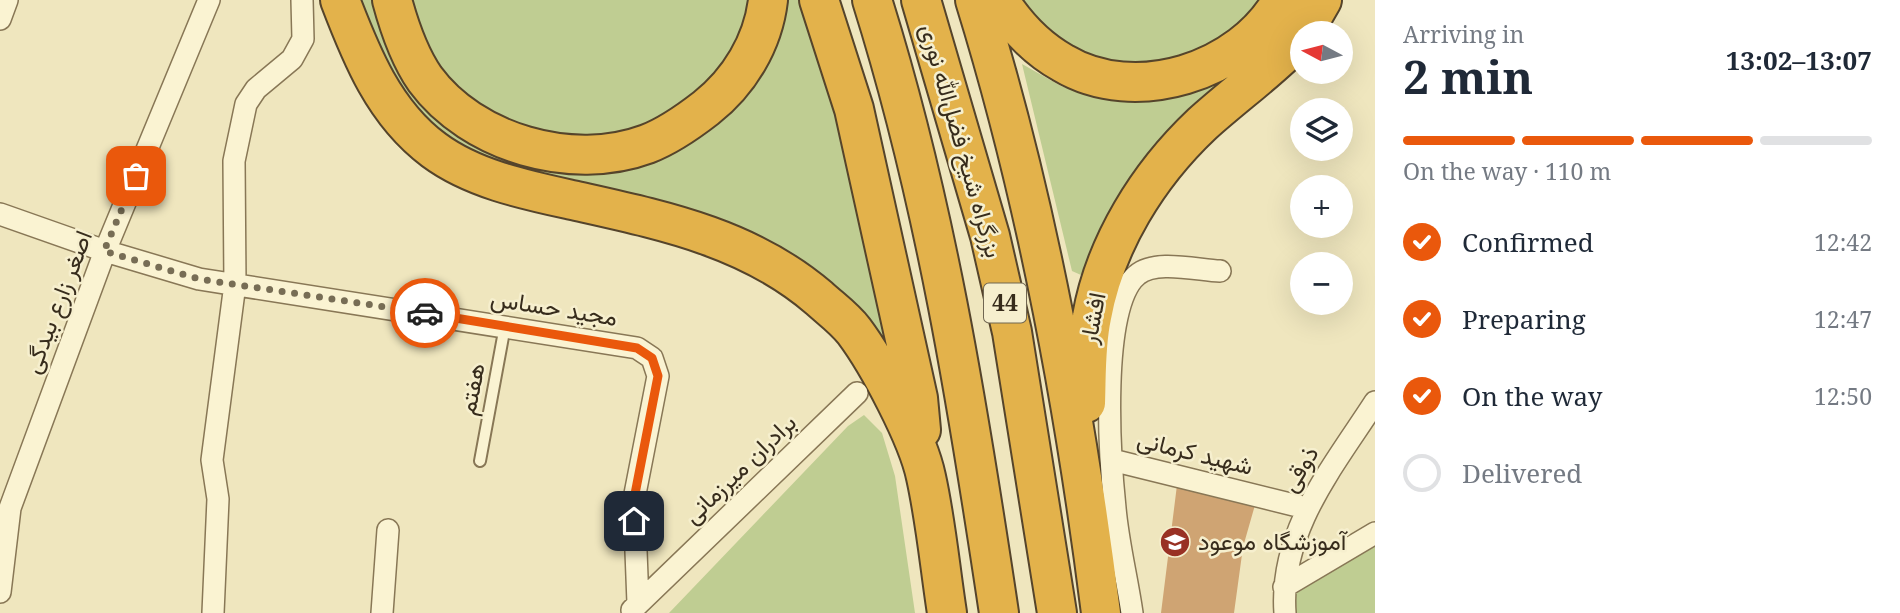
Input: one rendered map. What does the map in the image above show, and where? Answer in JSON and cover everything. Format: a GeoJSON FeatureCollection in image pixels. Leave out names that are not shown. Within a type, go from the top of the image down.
{"type":"FeatureCollection","features":[{"type":"Feature","properties":{"kind":"highway"},"geometry":{"type":"LineString","coordinates":[[340,0],[371,76],[397,114],[434,150],[479,174],[525,190],[680,225],[729,242],[800,282],[839,314],[877,366],[926,475]]}},
{"type":"Feature","properties":{"kind":"highway"},"geometry":{"type":"LineString","coordinates":[[392,0],[405,41],[425,78],[453,108],[486,129],[523,145],[567,155],[608,153],[646,144],[686,124],[728,90],[750,56],[768,0]]}},
{"type":"Feature","properties":{"kind":"highway"},"geometry":{"type":"LineString","coordinates":[[819,0],[854,109],[918,398],[926,475],[947,613]]}},
{"type":"Feature","properties":{"kind":"highway","name":"بزرگراه شیخ فضل‌الله نوری"},"geometry":{"type":"LineString","coordinates":[[872,0],[898,83],[941,268],[975,452],[999,613]]}},
{"type":"Feature","properties":{"kind":"highway","name":"بزرگراه شیخ فضل‌الله نوری"},"geometry":{"type":"LineString","coordinates":[[921,0],[990,236],[1012,332],[1057,613]]}},
{"type":"Feature","properties":{"kind":"highway"},"geometry":{"type":"LineString","coordinates":[[975,0],[1022,163],[1097,464]]}},
{"type":"Feature","properties":{"kind":"highway"},"geometry":{"type":"LineString","coordinates":[[999,0],[1014,23],[1063,64],[1091,75],[1145,81],[1181,75],[1230,55],[1254,36],[1282,0]]}},
{"type":"Feature","properties":{"kind":"highway"},"geometry":{"type":"LineString","coordinates":[[1310,21],[1322,0]]}},
{"type":"Feature","properties":{"kind":"highway"},"geometry":{"type":"LineString","coordinates":[[1101,613],[1092,316],[1114,245],[1165,162],[1202,124],[1290,49]]}},
{"type":"Feature","properties":{"kind":"street"},"geometry":{"type":"LineString","coordinates":[[0,19],[8,0]]}},
{"type":"Feature","properties":{"kind":"street","name":"اصغر زارع بیدگی"},"geometry":{"type":"LineString","coordinates":[[0,592],[10,508],[104,251],[209,0]]}},
{"type":"Feature","properties":{"kind":"street"},"geometry":{"type":"LineString","coordinates":[[213,613],[218,499],[212,460],[235,284],[234,161],[241,119],[256,89],[292,59],[300,47],[303,39],[302,0]]}},
{"type":"Feature","properties":{"kind":"street","name":"مجید حساس"},"geometry":{"type":"LineString","coordinates":[[0,214],[104,251],[199,279],[637,348],[652,358],[658,376],[634,499],[634,608]]}},
{"type":"Feature","properties":{"kind":"street","name":"افشار"},"geometry":{"type":"LineString","coordinates":[[1132,613],[1115,510],[1097,464],[1114,329],[1126,287],[1138,273],[1155,268],[1220,271]]}},
{"type":"Feature","properties":{"kind":"street","name":"برادران میرزمانی"},"geometry":{"type":"LineString","coordinates":[[634,608],[857,393]]}},
{"type":"Feature","properties":{"kind":"street","name":"ذوقی"},"geometry":{"type":"LineString","coordinates":[[1285,613],[1284,587],[1295,537],[1306,508],[1375,402]]}},
{"type":"Feature","properties":{"kind":"street","name":"شهید کرمانی"},"geometry":{"type":"LineString","coordinates":[[1097,464],[1306,508]]}},
{"type":"Feature","properties":{"kind":"street"},"geometry":{"type":"LineString","coordinates":[[382,613],[387,530]]}},
{"type":"Feature","properties":{"kind":"street"},"geometry":{"type":"LineString","coordinates":[[1284,587],[1375,533]]}},
{"type":"Feature","properties":{"kind":"lane","name":"هفتم"},"geometry":{"type":"LineString","coordinates":[[480,461],[505,326]]}},
{"type":"Feature","properties":{"kind":"green space"},"geometry":{"type":"Polygon","coordinates":[[[357,0],[380,0],[439,110],[653,153],[779,0],[808,0],[906,406],[854,311],[563,188],[456,146],[397,90],[357,0]]]}},
{"type":"Feature","properties":{"kind":"green space"},"geometry":{"type":"Polygon","coordinates":[[[404,0],[759,0],[741,51],[663,124],[575,144],[491,119],[429,59],[404,0]]]}},
{"type":"Feature","properties":{"kind":"green space"},"geometry":{"type":"Polygon","coordinates":[[[1007,0],[1269,0],[1202,56],[1134,70],[1066,52],[1007,0]]]}},
{"type":"Feature","properties":{"kind":"green space"},"geometry":{"type":"Polygon","coordinates":[[[1022,64],[1061,86],[1090,96],[1144,101],[1203,90],[1241,64],[1107,235],[1081,275],[1072,271],[1022,64]]]}},
{"type":"Feature","properties":{"kind":"green space"},"geometry":{"type":"Polygon","coordinates":[[[864,415],[882,433],[895,476],[915,613],[669,613],[848,426],[864,415]]]}},
{"type":"Feature","properties":{"kind":"green space"},"geometry":{"type":"Polygon","coordinates":[[[1375,544],[1375,613],[1294,613],[1292,590],[1375,544]]]}},
{"type":"Feature","properties":{"kind":"building"},"geometry":{"type":"Polygon","coordinates":[[[1177,485],[1255,505],[1243,547],[1234,613],[1161,613],[1177,485]]]}},
{"type":"Feature","properties":{"kind":"way so far"},"geometry":{"type":"LineString","coordinates":[[136,176],[104,251],[199,279],[425,313]]}},
{"type":"Feature","properties":{"kind":"place","name":"آموزشگاه موعود"},"geometry":{"type":"Point","coordinates":[1175,542]}},
{"type":"Feature","properties":{"kind":"route"},"geometry":{"type":"LineString","coordinates":[[425,313],[637,348],[652,358],[658,376],[634,499],[634,521]]}}]}
